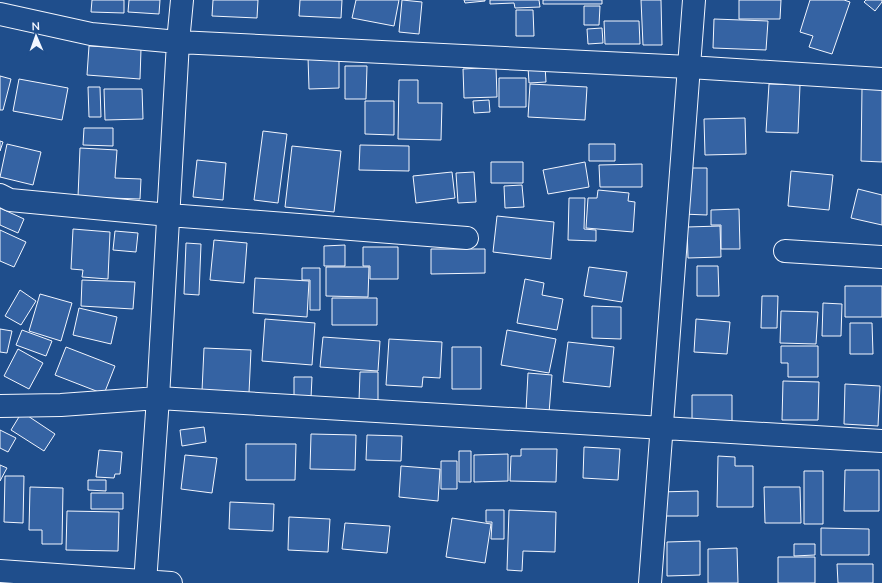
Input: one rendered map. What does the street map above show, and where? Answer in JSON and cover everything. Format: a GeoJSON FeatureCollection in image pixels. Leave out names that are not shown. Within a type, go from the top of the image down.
{"type":"FeatureCollection","features":[{"type":"Feature","properties":{"kind":"street"},"geometry":{"type":"LineString","coordinates":[[145,582],[158,398],[178,42],[182,0]]}},
{"type":"Feature","properties":{"kind":"street"},"geometry":{"type":"LineString","coordinates":[[650,583],[694,0]]}},
{"type":"Feature","properties":{"kind":"street"},"geometry":{"type":"LineString","coordinates":[[0,14],[91,34],[178,42],[689,67],[882,79]]}},
{"type":"Feature","properties":{"kind":"street"},"geometry":{"type":"LineString","coordinates":[[0,195],[10,200],[169,215],[467,238]]}},
{"type":"Feature","properties":{"kind":"street"},"geometry":{"type":"LineString","coordinates":[[785,251],[882,257]]}},
{"type":"Feature","properties":{"kind":"street"},"geometry":{"type":"LineString","coordinates":[[0,406],[62,405],[158,398],[882,441]]}},
{"type":"Feature","properties":{"kind":"street"},"geometry":{"type":"LineString","coordinates":[[0,570],[171,583]]}},
{"type":"Feature","properties":{"kind":"building"},"geometry":{"type":"Polygon","coordinates":[[[92,0],[124,0],[124,13],[91,12],[92,0]]]}},
{"type":"Feature","properties":{"kind":"building"},"geometry":{"type":"Polygon","coordinates":[[[129,0],[160,0],[159,14],[128,12],[129,0]]]}},
{"type":"Feature","properties":{"kind":"building"},"geometry":{"type":"Polygon","coordinates":[[[213,0],[258,0],[257,18],[212,16],[213,0]]]}},
{"type":"Feature","properties":{"kind":"building"},"geometry":{"type":"Polygon","coordinates":[[[300,0],[342,0],[341,18],[299,16],[300,0]]]}},
{"type":"Feature","properties":{"kind":"building"},"geometry":{"type":"Polygon","coordinates":[[[356,0],[399,0],[394,26],[352,18],[356,0]]]}},
{"type":"Feature","properties":{"kind":"building"},"geometry":{"type":"Polygon","coordinates":[[[402,0],[422,2],[419,34],[399,32],[402,0]]]}},
{"type":"Feature","properties":{"kind":"building"},"geometry":{"type":"Polygon","coordinates":[[[464,0],[485,0],[485,1],[465,3],[464,0]]]}},
{"type":"Feature","properties":{"kind":"building"},"geometry":{"type":"Polygon","coordinates":[[[490,0],[539,0],[540,7],[515,8],[514,3],[490,4],[490,0]]]}},
{"type":"Feature","properties":{"kind":"building"},"geometry":{"type":"Polygon","coordinates":[[[543,0],[602,0],[602,4],[543,4],[543,0]]]}},
{"type":"Feature","properties":{"kind":"building"},"geometry":{"type":"Polygon","coordinates":[[[641,0],[661,0],[662,45],[643,45],[641,0]]]}},
{"type":"Feature","properties":{"kind":"building"},"geometry":{"type":"Polygon","coordinates":[[[739,0],[781,0],[780,19],[739,19],[739,0]]]}},
{"type":"Feature","properties":{"kind":"building"},"geometry":{"type":"Polygon","coordinates":[[[810,0],[844,0],[850,2],[832,54],[809,47],[813,36],[800,32],[810,0]]]}},
{"type":"Feature","properties":{"kind":"building"},"geometry":{"type":"Polygon","coordinates":[[[866,0],[882,0],[882,2],[875,11],[864,2],[866,0]]]}},
{"type":"Feature","properties":{"kind":"building"},"geometry":{"type":"Polygon","coordinates":[[[584,6],[600,6],[599,25],[584,25],[584,6]]]}},
{"type":"Feature","properties":{"kind":"building"},"geometry":{"type":"Polygon","coordinates":[[[516,10],[533,10],[534,36],[516,36],[516,10]]]}},
{"type":"Feature","properties":{"kind":"building"},"geometry":{"type":"Polygon","coordinates":[[[714,19],[768,21],[766,50],[713,48],[714,19]]]}},
{"type":"Feature","properties":{"kind":"building"},"geometry":{"type":"Polygon","coordinates":[[[604,21],[639,21],[640,44],[605,44],[604,21]]]}},
{"type":"Feature","properties":{"kind":"building"},"geometry":{"type":"Polygon","coordinates":[[[602,28],[603,43],[588,44],[587,29],[602,28]]]}},
{"type":"Feature","properties":{"kind":"building"},"geometry":{"type":"Polygon","coordinates":[[[89,46],[141,49],[140,79],[87,75],[89,46]]]}},
{"type":"Feature","properties":{"kind":"building"},"geometry":{"type":"Polygon","coordinates":[[[308,57],[339,57],[339,88],[309,89],[308,57]]]}},
{"type":"Feature","properties":{"kind":"building"},"geometry":{"type":"Polygon","coordinates":[[[345,66],[367,66],[366,99],[345,99],[345,66]]]}},
{"type":"Feature","properties":{"kind":"building"},"geometry":{"type":"Polygon","coordinates":[[[545,66],[546,82],[529,83],[528,67],[545,66]]]}},
{"type":"Feature","properties":{"kind":"building"},"geometry":{"type":"Polygon","coordinates":[[[496,67],[497,97],[464,98],[463,69],[496,67]]]}},
{"type":"Feature","properties":{"kind":"building"},"geometry":{"type":"Polygon","coordinates":[[[0,76],[11,79],[3,110],[0,110],[0,76]]]}},
{"type":"Feature","properties":{"kind":"building"},"geometry":{"type":"Polygon","coordinates":[[[499,78],[526,78],[526,107],[499,107],[499,78]]]}},
{"type":"Feature","properties":{"kind":"building"},"geometry":{"type":"Polygon","coordinates":[[[19,79],[68,88],[62,120],[13,111],[19,79]]]}},
{"type":"Feature","properties":{"kind":"building"},"geometry":{"type":"Polygon","coordinates":[[[399,80],[418,80],[418,103],[442,103],[441,140],[398,139],[399,80]]]}},
{"type":"Feature","properties":{"kind":"building"},"geometry":{"type":"Polygon","coordinates":[[[530,84],[587,87],[585,120],[528,117],[530,84]]]}},
{"type":"Feature","properties":{"kind":"building"},"geometry":{"type":"Polygon","coordinates":[[[769,84],[800,85],[798,133],[766,132],[769,84]]]}},
{"type":"Feature","properties":{"kind":"building"},"geometry":{"type":"Polygon","coordinates":[[[88,87],[100,87],[101,117],[89,117],[88,87]]]}},
{"type":"Feature","properties":{"kind":"building"},"geometry":{"type":"Polygon","coordinates":[[[862,88],[882,88],[882,162],[861,161],[862,88]]]}},
{"type":"Feature","properties":{"kind":"building"},"geometry":{"type":"Polygon","coordinates":[[[104,89],[142,89],[143,119],[105,120],[104,89]]]}},
{"type":"Feature","properties":{"kind":"building"},"geometry":{"type":"Polygon","coordinates":[[[489,100],[490,112],[474,113],[473,101],[489,100]]]}},
{"type":"Feature","properties":{"kind":"building"},"geometry":{"type":"Polygon","coordinates":[[[365,101],[394,101],[394,135],[365,134],[365,101]]]}},
{"type":"Feature","properties":{"kind":"building"},"geometry":{"type":"Polygon","coordinates":[[[745,118],[746,154],[705,155],[704,119],[745,118]]]}},
{"type":"Feature","properties":{"kind":"building"},"geometry":{"type":"Polygon","coordinates":[[[84,128],[113,128],[113,146],[83,145],[84,128]]]}},
{"type":"Feature","properties":{"kind":"building"},"geometry":{"type":"Polygon","coordinates":[[[263,131],[287,134],[278,203],[254,200],[263,131]]]}},
{"type":"Feature","properties":{"kind":"building"},"geometry":{"type":"Polygon","coordinates":[[[0,141],[3,142],[0,151],[0,141]]]}},
{"type":"Feature","properties":{"kind":"building"},"geometry":{"type":"Polygon","coordinates":[[[7,144],[41,152],[33,185],[0,177],[7,144]]]}},
{"type":"Feature","properties":{"kind":"building"},"geometry":{"type":"Polygon","coordinates":[[[589,144],[615,144],[615,161],[589,161],[589,144]]]}},
{"type":"Feature","properties":{"kind":"building"},"geometry":{"type":"Polygon","coordinates":[[[360,145],[409,146],[409,171],[359,170],[360,145]]]}},
{"type":"Feature","properties":{"kind":"building"},"geometry":{"type":"Polygon","coordinates":[[[292,146],[341,151],[334,212],[285,207],[292,146]]]}},
{"type":"Feature","properties":{"kind":"building"},"geometry":{"type":"Polygon","coordinates":[[[80,148],[117,150],[115,178],[141,179],[140,199],[78,197],[80,148]]]}},
{"type":"Feature","properties":{"kind":"building"},"geometry":{"type":"Polygon","coordinates":[[[197,160],[226,163],[223,200],[193,197],[197,160]]]}},
{"type":"Feature","properties":{"kind":"building"},"geometry":{"type":"Polygon","coordinates":[[[491,162],[523,162],[523,183],[491,183],[491,162]]]}},
{"type":"Feature","properties":{"kind":"building"},"geometry":{"type":"Polygon","coordinates":[[[585,162],[589,187],[548,194],[543,170],[585,162]]]}},
{"type":"Feature","properties":{"kind":"building"},"geometry":{"type":"Polygon","coordinates":[[[642,164],[642,187],[600,187],[599,165],[642,164]]]}},
{"type":"Feature","properties":{"kind":"building"},"geometry":{"type":"Polygon","coordinates":[[[683,168],[707,168],[707,215],[682,214],[683,168]]]}},
{"type":"Feature","properties":{"kind":"building"},"geometry":{"type":"Polygon","coordinates":[[[791,171],[833,175],[829,210],[788,206],[791,171]]]}},
{"type":"Feature","properties":{"kind":"building"},"geometry":{"type":"Polygon","coordinates":[[[452,172],[455,198],[416,203],[413,176],[452,172]]]}},
{"type":"Feature","properties":{"kind":"building"},"geometry":{"type":"Polygon","coordinates":[[[474,172],[476,202],[458,203],[456,173],[474,172]]]}},
{"type":"Feature","properties":{"kind":"building"},"geometry":{"type":"Polygon","coordinates":[[[522,185],[524,207],[505,208],[504,186],[522,185]]]}},
{"type":"Feature","properties":{"kind":"building"},"geometry":{"type":"Polygon","coordinates":[[[858,189],[882,195],[882,225],[851,218],[858,189]]]}},
{"type":"Feature","properties":{"kind":"building"},"geometry":{"type":"Polygon","coordinates":[[[598,190],[629,193],[628,201],[635,202],[633,232],[586,228],[588,198],[597,198],[598,190]]]}},
{"type":"Feature","properties":{"kind":"building"},"geometry":{"type":"Polygon","coordinates":[[[569,198],[585,198],[584,229],[596,230],[596,241],[568,240],[569,198]]]}},
{"type":"Feature","properties":{"kind":"building"},"geometry":{"type":"Polygon","coordinates":[[[0,208],[24,219],[18,233],[0,225],[0,208]]]}},
{"type":"Feature","properties":{"kind":"building"},"geometry":{"type":"Polygon","coordinates":[[[739,209],[740,249],[721,249],[721,225],[711,225],[711,210],[739,209]]]}},
{"type":"Feature","properties":{"kind":"building"},"geometry":{"type":"Polygon","coordinates":[[[497,216],[554,222],[551,259],[493,252],[497,216]]]}},
{"type":"Feature","properties":{"kind":"building"},"geometry":{"type":"Polygon","coordinates":[[[720,226],[721,257],[688,258],[687,227],[720,226]]]}},
{"type":"Feature","properties":{"kind":"building"},"geometry":{"type":"Polygon","coordinates":[[[73,229],[110,232],[108,279],[82,277],[83,270],[71,269],[73,229]]]}},
{"type":"Feature","properties":{"kind":"building"},"geometry":{"type":"Polygon","coordinates":[[[0,230],[26,242],[14,267],[0,261],[0,230]]]}},
{"type":"Feature","properties":{"kind":"building"},"geometry":{"type":"Polygon","coordinates":[[[115,231],[138,233],[136,252],[113,250],[115,231]]]}},
{"type":"Feature","properties":{"kind":"building"},"geometry":{"type":"Polygon","coordinates":[[[214,240],[247,243],[244,283],[210,280],[214,240]]]}},
{"type":"Feature","properties":{"kind":"building"},"geometry":{"type":"Polygon","coordinates":[[[186,243],[201,244],[199,295],[184,294],[186,243]]]}},
{"type":"Feature","properties":{"kind":"building"},"geometry":{"type":"Polygon","coordinates":[[[345,245],[345,266],[324,266],[324,246],[345,245]]]}},
{"type":"Feature","properties":{"kind":"building"},"geometry":{"type":"Polygon","coordinates":[[[363,247],[398,247],[398,279],[370,279],[370,266],[363,266],[363,247]]]}},
{"type":"Feature","properties":{"kind":"building"},"geometry":{"type":"Polygon","coordinates":[[[431,249],[485,249],[485,273],[431,274],[431,249]]]}},
{"type":"Feature","properties":{"kind":"building"},"geometry":{"type":"Polygon","coordinates":[[[697,266],[718,266],[719,296],[697,296],[697,266]]]}},
{"type":"Feature","properties":{"kind":"building"},"geometry":{"type":"Polygon","coordinates":[[[326,267],[369,267],[368,297],[326,296],[326,267]]]}},
{"type":"Feature","properties":{"kind":"building"},"geometry":{"type":"Polygon","coordinates":[[[589,267],[627,272],[622,302],[584,296],[589,267]]]}},
{"type":"Feature","properties":{"kind":"building"},"geometry":{"type":"Polygon","coordinates":[[[302,268],[320,268],[320,310],[310,310],[310,280],[302,280],[302,268]]]}},
{"type":"Feature","properties":{"kind":"building"},"geometry":{"type":"Polygon","coordinates":[[[255,278],[309,281],[307,317],[253,313],[255,278]]]}},
{"type":"Feature","properties":{"kind":"building"},"geometry":{"type":"Polygon","coordinates":[[[525,279],[544,283],[542,295],[563,299],[557,330],[517,323],[525,279]]]}},
{"type":"Feature","properties":{"kind":"building"},"geometry":{"type":"Polygon","coordinates":[[[82,280],[135,282],[133,309],[81,306],[82,280]]]}},
{"type":"Feature","properties":{"kind":"building"},"geometry":{"type":"Polygon","coordinates":[[[845,286],[882,286],[882,317],[845,317],[845,286]]]}},
{"type":"Feature","properties":{"kind":"building"},"geometry":{"type":"Polygon","coordinates":[[[20,290],[36,301],[21,325],[5,316],[20,290]]]}},
{"type":"Feature","properties":{"kind":"building"},"geometry":{"type":"Polygon","coordinates":[[[40,294],[72,303],[61,341],[29,331],[40,294]]]}},
{"type":"Feature","properties":{"kind":"building"},"geometry":{"type":"Polygon","coordinates":[[[762,296],[778,296],[777,328],[761,328],[762,296]]]}},
{"type":"Feature","properties":{"kind":"building"},"geometry":{"type":"Polygon","coordinates":[[[332,298],[377,298],[377,325],[332,325],[332,298]]]}},
{"type":"Feature","properties":{"kind":"building"},"geometry":{"type":"Polygon","coordinates":[[[823,303],[842,304],[841,336],[822,336],[823,303]]]}},
{"type":"Feature","properties":{"kind":"building"},"geometry":{"type":"Polygon","coordinates":[[[592,306],[621,307],[621,339],[592,338],[592,306]]]}},
{"type":"Feature","properties":{"kind":"building"},"geometry":{"type":"Polygon","coordinates":[[[79,308],[117,317],[111,344],[73,335],[79,308]]]}},
{"type":"Feature","properties":{"kind":"building"},"geometry":{"type":"Polygon","coordinates":[[[781,311],[818,312],[816,344],[780,343],[781,311]]]}},
{"type":"Feature","properties":{"kind":"building"},"geometry":{"type":"Polygon","coordinates":[[[265,319],[315,323],[312,365],[262,361],[265,319]]]}},
{"type":"Feature","properties":{"kind":"building"},"geometry":{"type":"Polygon","coordinates":[[[696,319],[730,322],[727,354],[694,352],[696,319]]]}},
{"type":"Feature","properties":{"kind":"building"},"geometry":{"type":"Polygon","coordinates":[[[850,323],[872,323],[873,354],[850,354],[850,323]]]}},
{"type":"Feature","properties":{"kind":"building"},"geometry":{"type":"Polygon","coordinates":[[[0,329],[12,331],[7,353],[0,352],[0,329]]]}},
{"type":"Feature","properties":{"kind":"building"},"geometry":{"type":"Polygon","coordinates":[[[22,330],[52,341],[46,356],[16,345],[22,330]]]}},
{"type":"Feature","properties":{"kind":"building"},"geometry":{"type":"Polygon","coordinates":[[[507,330],[556,339],[549,373],[501,365],[507,330]]]}},
{"type":"Feature","properties":{"kind":"building"},"geometry":{"type":"Polygon","coordinates":[[[323,337],[380,341],[378,371],[320,367],[323,337]]]}},
{"type":"Feature","properties":{"kind":"building"},"geometry":{"type":"Polygon","coordinates":[[[389,339],[442,342],[440,378],[423,377],[422,387],[386,385],[389,339]]]}},
{"type":"Feature","properties":{"kind":"building"},"geometry":{"type":"Polygon","coordinates":[[[568,342],[614,347],[610,387],[563,382],[568,342]]]}},
{"type":"Feature","properties":{"kind":"building"},"geometry":{"type":"Polygon","coordinates":[[[781,346],[818,346],[818,377],[788,377],[788,363],[781,363],[781,346]]]}},
{"type":"Feature","properties":{"kind":"building"},"geometry":{"type":"Polygon","coordinates":[[[66,347],[115,366],[104,394],[55,375],[66,347]]]}},
{"type":"Feature","properties":{"kind":"building"},"geometry":{"type":"Polygon","coordinates":[[[452,347],[481,347],[481,389],[452,389],[452,347]]]}},
{"type":"Feature","properties":{"kind":"building"},"geometry":{"type":"Polygon","coordinates":[[[204,348],[251,350],[249,393],[202,391],[204,348]]]}},
{"type":"Feature","properties":{"kind":"building"},"geometry":{"type":"Polygon","coordinates":[[[18,349],[43,363],[29,389],[4,376],[18,349]]]}},
{"type":"Feature","properties":{"kind":"building"},"geometry":{"type":"Polygon","coordinates":[[[360,372],[378,372],[378,402],[359,401],[360,372]]]}},
{"type":"Feature","properties":{"kind":"building"},"geometry":{"type":"Polygon","coordinates":[[[528,373],[552,375],[549,413],[526,411],[528,373]]]}},
{"type":"Feature","properties":{"kind":"building"},"geometry":{"type":"Polygon","coordinates":[[[294,377],[312,377],[311,398],[294,398],[294,377]]]}},
{"type":"Feature","properties":{"kind":"building"},"geometry":{"type":"Polygon","coordinates":[[[783,381],[819,382],[818,420],[782,420],[783,381]]]}},
{"type":"Feature","properties":{"kind":"building"},"geometry":{"type":"Polygon","coordinates":[[[845,384],[880,386],[878,426],[844,424],[845,384]]]}},
{"type":"Feature","properties":{"kind":"building"},"geometry":{"type":"Polygon","coordinates":[[[692,395],[732,395],[732,422],[692,422],[692,395]]]}},
{"type":"Feature","properties":{"kind":"building"},"geometry":{"type":"Polygon","coordinates":[[[22,412],[55,434],[44,451],[11,430],[22,412]]]}},
{"type":"Feature","properties":{"kind":"building"},"geometry":{"type":"Polygon","coordinates":[[[204,427],[206,442],[182,446],[180,430],[204,427]]]}},
{"type":"Feature","properties":{"kind":"building"},"geometry":{"type":"Polygon","coordinates":[[[0,430],[16,438],[8,452],[0,448],[0,430]]]}},
{"type":"Feature","properties":{"kind":"building"},"geometry":{"type":"Polygon","coordinates":[[[311,434],[356,435],[355,470],[310,469],[311,434]]]}},
{"type":"Feature","properties":{"kind":"building"},"geometry":{"type":"Polygon","coordinates":[[[367,435],[402,436],[401,461],[366,460],[367,435]]]}},
{"type":"Feature","properties":{"kind":"building"},"geometry":{"type":"Polygon","coordinates":[[[246,444],[296,444],[295,480],[246,480],[246,444]]]}},
{"type":"Feature","properties":{"kind":"building"},"geometry":{"type":"Polygon","coordinates":[[[584,447],[620,449],[618,480],[583,478],[584,447]]]}},
{"type":"Feature","properties":{"kind":"building"},"geometry":{"type":"Polygon","coordinates":[[[521,449],[557,449],[556,482],[510,481],[511,456],[521,456],[521,449]]]}},
{"type":"Feature","properties":{"kind":"building"},"geometry":{"type":"Polygon","coordinates":[[[99,450],[122,452],[120,474],[115,474],[114,478],[96,477],[99,450]]]}},
{"type":"Feature","properties":{"kind":"building"},"geometry":{"type":"Polygon","coordinates":[[[459,451],[471,451],[471,482],[459,482],[459,451]]]}},
{"type":"Feature","properties":{"kind":"building"},"geometry":{"type":"Polygon","coordinates":[[[508,454],[508,481],[474,482],[474,455],[508,454]]]}},
{"type":"Feature","properties":{"kind":"building"},"geometry":{"type":"Polygon","coordinates":[[[185,455],[217,458],[212,493],[181,489],[185,455]]]}},
{"type":"Feature","properties":{"kind":"building"},"geometry":{"type":"Polygon","coordinates":[[[718,456],[735,457],[735,466],[753,466],[753,507],[717,507],[718,456]]]}},
{"type":"Feature","properties":{"kind":"building"},"geometry":{"type":"Polygon","coordinates":[[[441,461],[457,461],[457,489],[441,489],[441,461]]]}},
{"type":"Feature","properties":{"kind":"building"},"geometry":{"type":"Polygon","coordinates":[[[0,465],[7,468],[0,481],[0,465]]]}},
{"type":"Feature","properties":{"kind":"building"},"geometry":{"type":"Polygon","coordinates":[[[401,466],[440,469],[438,501],[399,497],[401,466]]]}},
{"type":"Feature","properties":{"kind":"building"},"geometry":{"type":"Polygon","coordinates":[[[845,470],[879,470],[879,511],[844,511],[845,470]]]}},
{"type":"Feature","properties":{"kind":"building"},"geometry":{"type":"Polygon","coordinates":[[[804,471],[823,471],[823,524],[804,524],[804,471]]]}},
{"type":"Feature","properties":{"kind":"building"},"geometry":{"type":"Polygon","coordinates":[[[5,476],[24,476],[23,523],[4,522],[5,476]]]}},
{"type":"Feature","properties":{"kind":"building"},"geometry":{"type":"Polygon","coordinates":[[[88,480],[106,480],[106,491],[88,490],[88,480]]]}},
{"type":"Feature","properties":{"kind":"building"},"geometry":{"type":"Polygon","coordinates":[[[30,487],[63,488],[62,544],[42,544],[42,530],[29,530],[30,487]]]}},
{"type":"Feature","properties":{"kind":"building"},"geometry":{"type":"Polygon","coordinates":[[[764,487],[800,487],[801,523],[765,523],[764,487]]]}},
{"type":"Feature","properties":{"kind":"building"},"geometry":{"type":"Polygon","coordinates":[[[698,491],[698,516],[658,516],[658,492],[698,491]]]}},
{"type":"Feature","properties":{"kind":"building"},"geometry":{"type":"Polygon","coordinates":[[[91,493],[123,493],[123,509],[91,509],[91,493]]]}},
{"type":"Feature","properties":{"kind":"building"},"geometry":{"type":"Polygon","coordinates":[[[230,502],[274,504],[273,531],[229,529],[230,502]]]}},
{"type":"Feature","properties":{"kind":"building"},"geometry":{"type":"Polygon","coordinates":[[[486,510],[504,510],[504,539],[491,539],[492,522],[486,522],[486,510]]]}},
{"type":"Feature","properties":{"kind":"building"},"geometry":{"type":"Polygon","coordinates":[[[509,510],[556,512],[555,552],[523,551],[522,571],[507,570],[509,510]]]}},
{"type":"Feature","properties":{"kind":"building"},"geometry":{"type":"Polygon","coordinates":[[[67,511],[119,512],[118,551],[66,550],[67,511]]]}},
{"type":"Feature","properties":{"kind":"building"},"geometry":{"type":"Polygon","coordinates":[[[289,517],[330,519],[328,552],[288,550],[289,517]]]}},
{"type":"Feature","properties":{"kind":"building"},"geometry":{"type":"Polygon","coordinates":[[[452,518],[491,524],[485,563],[446,557],[452,518]]]}},
{"type":"Feature","properties":{"kind":"building"},"geometry":{"type":"Polygon","coordinates":[[[345,523],[390,526],[387,553],[342,549],[345,523]]]}},
{"type":"Feature","properties":{"kind":"building"},"geometry":{"type":"Polygon","coordinates":[[[821,528],[869,529],[869,555],[821,555],[821,528]]]}},
{"type":"Feature","properties":{"kind":"building"},"geometry":{"type":"Polygon","coordinates":[[[700,541],[700,575],[667,576],[667,542],[700,541]]]}},
{"type":"Feature","properties":{"kind":"building"},"geometry":{"type":"Polygon","coordinates":[[[794,544],[815,544],[815,555],[794,556],[794,544]]]}},
{"type":"Feature","properties":{"kind":"building"},"geometry":{"type":"Polygon","coordinates":[[[737,548],[738,583],[708,583],[708,549],[737,548]]]}},
{"type":"Feature","properties":{"kind":"building"},"geometry":{"type":"Polygon","coordinates":[[[778,557],[815,557],[815,583],[778,583],[778,557]]]}},
{"type":"Feature","properties":{"kind":"building"},"geometry":{"type":"Polygon","coordinates":[[[837,564],[873,564],[873,583],[838,583],[837,564]]]}}]}
